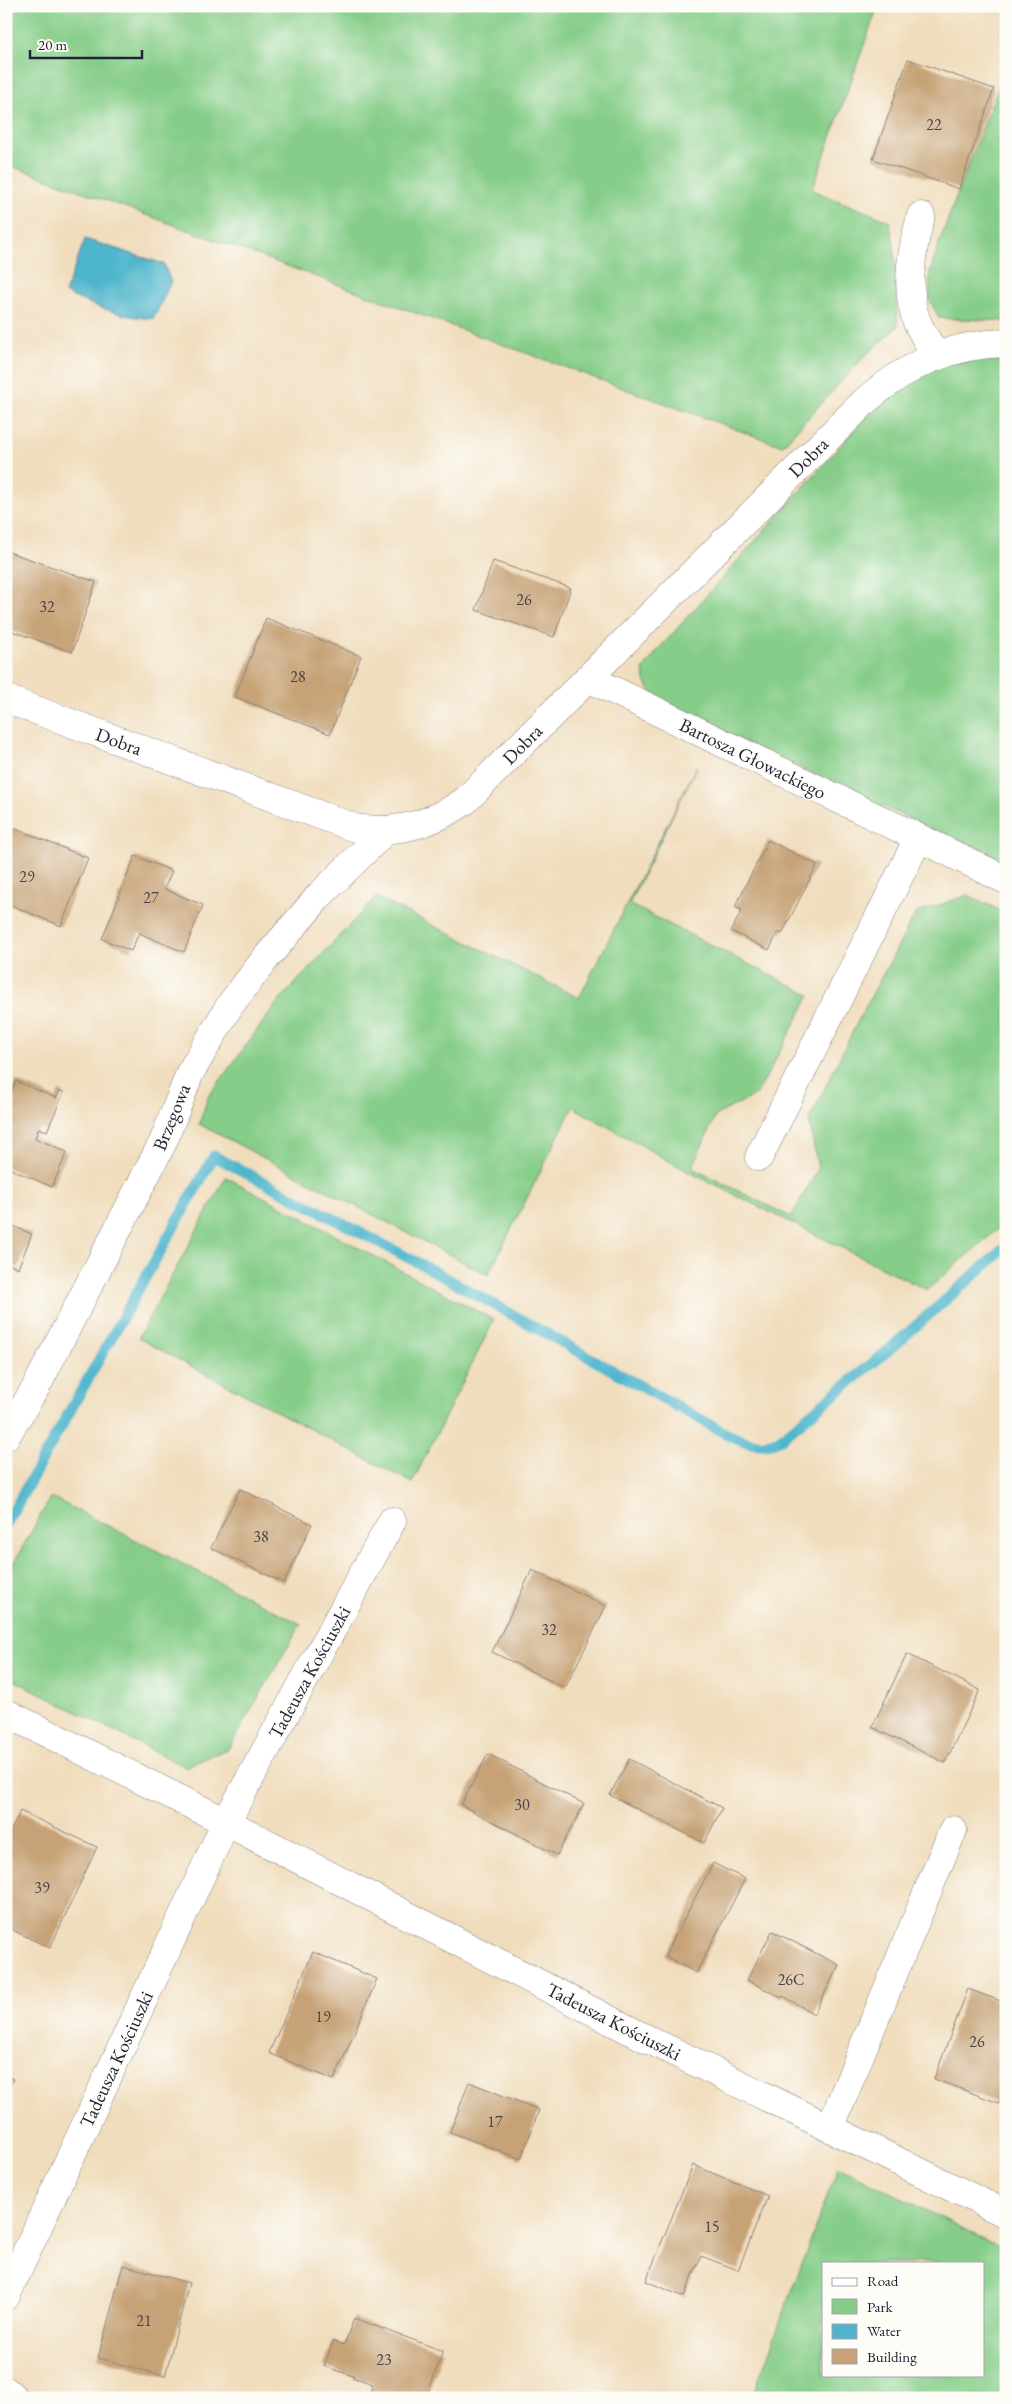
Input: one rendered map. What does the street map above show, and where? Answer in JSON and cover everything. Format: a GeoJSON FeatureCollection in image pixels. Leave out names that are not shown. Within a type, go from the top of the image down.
{"type":"FeatureCollection","features":[{"type":"Feature","properties":{"kind":"street"},"geometry":{"type":"LineString","coordinates":[[921,216],[916,232],[911,267],[911,291],[917,321],[936,356]]}},
{"type":"Feature","properties":{"kind":"street","name":"Dobra"},"geometry":{"type":"LineString","coordinates":[[6,699],[333,822],[355,828],[384,832],[428,822],[465,801],[866,400],[899,373],[936,356],[973,345],[1006,343]]}},
{"type":"Feature","properties":{"kind":"street","name":"Bartosza Głowackiego"},"geometry":{"type":"LineString","coordinates":[[588,678],[1006,880]]}},
{"type":"Feature","properties":{"kind":"street","name":"Brzegowa"},"geometry":{"type":"LineString","coordinates":[[6,1436],[36,1386],[163,1142],[190,1072],[230,1005],[266,958],[320,895],[384,832]]}},
{"type":"Feature","properties":{"kind":"street"},"geometry":{"type":"LineString","coordinates":[[759,1157],[918,839]]}},
{"type":"Feature","properties":{"kind":"street","name":"Tadeusza Kościuszki"},"geometry":{"type":"LineString","coordinates":[[6,2296],[226,1822],[392,1521]]}},
{"type":"Feature","properties":{"kind":"street","name":"Tadeusza Kościuszki"},"geometry":{"type":"LineString","coordinates":[[6,1713],[226,1822],[631,2031],[1006,2214]]}},
{"type":"Feature","properties":{"kind":"street"},"geometry":{"type":"LineString","coordinates":[[830,2128],[953,1830]]}},
{"type":"Feature","properties":{"kind":"street"},"geometry":{"type":"LineString","coordinates":[[6,2391],[14,2398]]}},
{"type":"Feature","properties":{"kind":"green space"},"geometry":{"type":"Polygon","coordinates":[[[6,6],[878,6],[812,190],[889,221],[894,247],[898,326],[864,357],[782,446],[6,164],[6,6]]]}},
{"type":"Feature","properties":{"kind":"green space"},"geometry":{"type":"Polygon","coordinates":[[[1006,67],[1006,321],[939,318],[929,299],[930,273],[940,240],[1006,67]]]}},
{"type":"Feature","properties":{"kind":"green space"},"geometry":{"type":"Polygon","coordinates":[[[986,359],[1006,361],[1006,864],[666,705],[650,690],[645,682],[643,670],[657,651],[877,407],[898,389],[935,368],[953,363],[986,359]]]}},
{"type":"Feature","properties":{"kind":"green space"},"geometry":{"type":"Polygon","coordinates":[[[697,766],[629,904],[810,995],[757,1094],[716,1115],[692,1168],[791,1217],[818,1169],[809,1120],[860,1017],[916,913],[968,895],[1006,913],[1006,1222],[927,1290],[685,1170],[573,1107],[488,1275],[199,1124],[208,1097],[277,1003],[376,897],[579,998],[697,766]]]}},
{"type":"Feature","properties":{"kind":"green space"},"geometry":{"type":"Polygon","coordinates":[[[226,1177],[494,1320],[412,1483],[138,1338],[226,1177]]]}},
{"type":"Feature","properties":{"kind":"green space"},"geometry":{"type":"Polygon","coordinates":[[[51,1497],[301,1624],[229,1748],[185,1767],[6,1676],[6,1576],[51,1497]]]}},
{"type":"Feature","properties":{"kind":"green space"},"geometry":{"type":"Polygon","coordinates":[[[838,2167],[1006,2250],[1006,2398],[759,2398],[753,2395],[838,2167]]]}},
{"type":"Feature","properties":{"kind":"water"},"geometry":{"type":"Polygon","coordinates":[[[85,239],[164,264],[171,282],[154,318],[121,314],[65,293],[85,239]]]}},
{"type":"Feature","properties":{"kind":"building"},"geometry":{"type":"Polygon","coordinates":[[[908,59],[994,89],[959,189],[873,159],[908,59]]]}},
{"type":"Feature","properties":{"kind":"building"},"geometry":{"type":"Polygon","coordinates":[[[6,551],[96,582],[72,652],[6,629],[6,551]]]}},
{"type":"Feature","properties":{"kind":"building"},"geometry":{"type":"Polygon","coordinates":[[[493,561],[571,588],[554,637],[476,610],[493,561]]]}},
{"type":"Feature","properties":{"kind":"building"},"geometry":{"type":"Polygon","coordinates":[[[266,618],[361,656],[330,734],[235,697],[266,618]]]}},
{"type":"Feature","properties":{"kind":"building"},"geometry":{"type":"Polygon","coordinates":[[[6,825],[88,858],[61,926],[6,903],[6,825]]]}},
{"type":"Feature","properties":{"kind":"building"},"geometry":{"type":"Polygon","coordinates":[[[768,840],[817,865],[782,934],[778,932],[769,950],[731,931],[742,910],[735,907],[768,840]]]}},
{"type":"Feature","properties":{"kind":"building"},"geometry":{"type":"Polygon","coordinates":[[[135,856],[172,871],[164,889],[203,905],[184,952],[139,933],[131,951],[102,939],[135,856]]]}},
{"type":"Feature","properties":{"kind":"building"},"geometry":{"type":"Polygon","coordinates":[[[16,1081],[56,1098],[59,1091],[64,1092],[47,1131],[39,1128],[35,1138],[67,1152],[52,1187],[6,1167],[6,1104],[16,1081]]]}},
{"type":"Feature","properties":{"kind":"building"},"geometry":{"type":"Polygon","coordinates":[[[6,1223],[32,1234],[18,1268],[6,1263],[6,1223]]]}},
{"type":"Feature","properties":{"kind":"building"},"geometry":{"type":"Polygon","coordinates":[[[240,1489],[312,1524],[284,1583],[211,1548],[240,1489]]]}},
{"type":"Feature","properties":{"kind":"building"},"geometry":{"type":"Polygon","coordinates":[[[532,1570],[606,1606],[565,1688],[492,1652],[532,1570]]]}},
{"type":"Feature","properties":{"kind":"building"},"geometry":{"type":"Polygon","coordinates":[[[907,1654],[980,1690],[945,1763],[872,1727],[907,1654]]]}},
{"type":"Feature","properties":{"kind":"building"},"geometry":{"type":"Polygon","coordinates":[[[488,1754],[584,1804],[557,1855],[461,1805],[488,1754]]]}},
{"type":"Feature","properties":{"kind":"building"},"geometry":{"type":"Polygon","coordinates":[[[629,1759],[722,1808],[704,1843],[610,1795],[629,1759]]]}},
{"type":"Feature","properties":{"kind":"building"},"geometry":{"type":"Polygon","coordinates":[[[20,1811],[97,1847],[50,1948],[6,1927],[6,1841],[20,1811]]]}},
{"type":"Feature","properties":{"kind":"building"},"geometry":{"type":"Polygon","coordinates":[[[713,1863],[745,1879],[696,1973],[665,1956],[713,1863]]]}},
{"type":"Feature","properties":{"kind":"building"},"geometry":{"type":"Polygon","coordinates":[[[772,1931],[839,1965],[814,2014],[783,1996],[782,1998],[747,1980],[772,1931]]]}},
{"type":"Feature","properties":{"kind":"building"},"geometry":{"type":"Polygon","coordinates":[[[313,1952],[377,1979],[334,2080],[269,2053],[313,1952]]]}},
{"type":"Feature","properties":{"kind":"building"},"geometry":{"type":"Polygon","coordinates":[[[968,1989],[1006,2003],[1006,2085],[999,2103],[934,2079],[968,1989]]]}},
{"type":"Feature","properties":{"kind":"building"},"geometry":{"type":"Polygon","coordinates":[[[6,2076],[13,2079],[6,2094],[6,2076]]]}},
{"type":"Feature","properties":{"kind":"building"},"geometry":{"type":"Polygon","coordinates":[[[469,2082],[539,2110],[521,2159],[450,2132],[469,2082]]]}},
{"type":"Feature","properties":{"kind":"building"},"geometry":{"type":"Polygon","coordinates":[[[693,2165],[768,2196],[738,2270],[701,2256],[684,2297],[646,2281],[693,2165]]]}},
{"type":"Feature","properties":{"kind":"building"},"geometry":{"type":"Polygon","coordinates":[[[123,2265],[189,2283],[165,2376],[98,2358],[123,2265]]]}},
{"type":"Feature","properties":{"kind":"building"},"geometry":{"type":"Polygon","coordinates":[[[354,2318],[443,2351],[426,2398],[368,2398],[373,2384],[356,2378],[356,2380],[353,2376],[324,2366],[333,2341],[344,2345],[354,2318]]]}},
{"type":"Feature","properties":{"kind":"waterway"},"geometry":{"type":"LineString","coordinates":[[6,1524],[214,1156],[430,1269],[727,1434],[746,1442],[759,1444],[772,1443],[779,1440],[885,1353],[1006,1247]]}}]}
